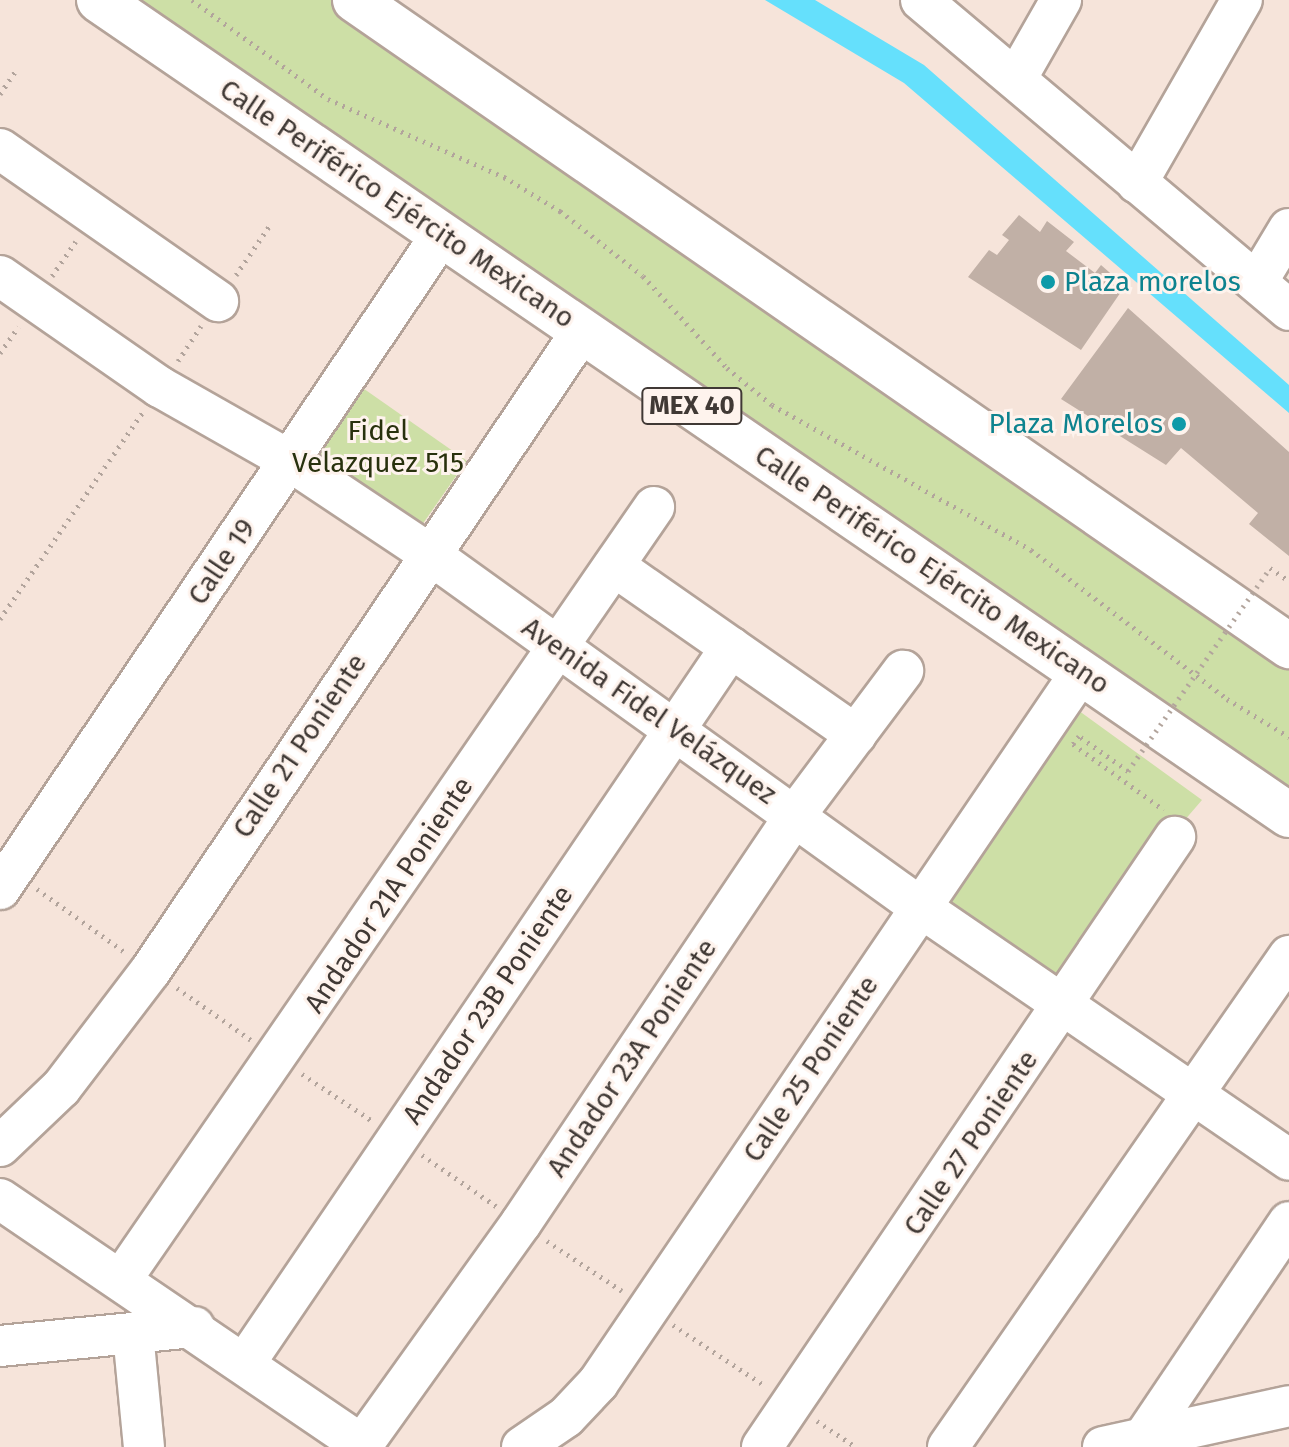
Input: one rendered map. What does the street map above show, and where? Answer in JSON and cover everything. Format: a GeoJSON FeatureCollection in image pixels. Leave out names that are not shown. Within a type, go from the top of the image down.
{"type":"FeatureCollection","features":[{"type":"Feature","properties":{"kind":"highway","name":"Calle Periférico Ejército Mexicano"},"geometry":{"type":"LineString","coordinates":[[99,0],[1289,815]]}},
{"type":"Feature","properties":{"kind":"highway"},"geometry":{"type":"LineString","coordinates":[[355,0],[1289,646]]}},
{"type":"Feature","properties":{"kind":"street"},"geometry":{"type":"LineString","coordinates":[[921,0],[1289,310]]}},
{"type":"Feature","properties":{"kind":"street"},"geometry":{"type":"LineString","coordinates":[[1016,79],[1061,0]]}},
{"type":"Feature","properties":{"kind":"street"},"geometry":{"type":"LineString","coordinates":[[1137,183],[1242,0]]}},
{"type":"Feature","properties":{"kind":"street"},"geometry":{"type":"LineString","coordinates":[[0,149],[218,301]]}},
{"type":"Feature","properties":{"kind":"street"},"geometry":{"type":"LineString","coordinates":[[1257,282],[1289,229]]}},
{"type":"Feature","properties":{"kind":"street","name":"Calle 19"},"geometry":{"type":"LineString","coordinates":[[0,889],[442,234]]}},
{"type":"Feature","properties":{"kind":"street","name":"Avenida Fidel Velázquez"},"geometry":{"type":"LineString","coordinates":[[0,276],[160,387],[290,461],[428,553],[674,732],[796,814],[920,907],[1066,1003],[1289,1160]]}},
{"type":"Feature","properties":{"kind":"street","name":"Calle 21 Poniente"},"geometry":{"type":"LineString","coordinates":[[0,1146],[61,1088],[143,981],[428,553],[582,331]]}},
{"type":"Feature","properties":{"kind":"street","name":"Andador 21A Poniente"},"geometry":{"type":"LineString","coordinates":[[121,1280],[654,507]]}},
{"type":"Feature","properties":{"kind":"street"},"geometry":{"type":"LineString","coordinates":[[614,566],[856,735]]}},
{"type":"Feature","properties":{"kind":"street","name":"Andador 23B Poniente"},"geometry":{"type":"LineString","coordinates":[[245,1363],[731,647]]}},
{"type":"Feature","properties":{"kind":"street","name":"Andador 23A Poniente"},"geometry":{"type":"LineString","coordinates":[[364,1446],[521,1223],[796,814],[903,671]]}},
{"type":"Feature","properties":{"kind":"street","name":"Calle 25 Poniente"},"geometry":{"type":"LineString","coordinates":[[522,1447],[566,1417],[598,1383],[1081,672]]}},
{"type":"Feature","properties":{"kind":"street","name":"Calle 27 Poniente"},"geometry":{"type":"LineString","coordinates":[[762,1447],[1066,1003],[1175,837]]}},
{"type":"Feature","properties":{"kind":"street"},"geometry":{"type":"LineString","coordinates":[[948,1447],[1289,956]]}},
{"type":"Feature","properties":{"kind":"street"},"geometry":{"type":"LineString","coordinates":[[0,1199],[194,1327],[364,1446]]}},
{"type":"Feature","properties":{"kind":"street"},"geometry":{"type":"LineString","coordinates":[[1144,1437],[1289,1222]]}},
{"type":"Feature","properties":{"kind":"street"},"geometry":{"type":"LineString","coordinates":[[0,1346],[194,1327]]}},
{"type":"Feature","properties":{"kind":"street"},"geometry":{"type":"LineString","coordinates":[[133,1333],[144,1447]]}},
{"type":"Feature","properties":{"kind":"street"},"geometry":{"type":"LineString","coordinates":[[1103,1447],[1289,1406]]}},
{"type":"Feature","properties":{"kind":"path"},"geometry":{"type":"LineString","coordinates":[[192,0],[328,99],[504,177],[560,211],[643,276],[727,368],[778,409],[1031,550],[1227,699],[1289,737]]}},
{"type":"Feature","properties":{"kind":"path"},"geometry":{"type":"LineString","coordinates":[[0,94],[15,72]]}},
{"type":"Feature","properties":{"kind":"path"},"geometry":{"type":"LineString","coordinates":[[0,619],[270,225]]}},
{"type":"Feature","properties":{"kind":"path"},"geometry":{"type":"LineString","coordinates":[[1175,837],[1165,810],[1073,744],[1079,736],[1128,771],[1270,568],[1289,581]]}},
{"type":"Feature","properties":{"kind":"green space"},"geometry":{"type":"Polygon","coordinates":[[[101,0],[337,0],[1289,653],[1289,806],[101,0]]]}},
{"type":"Feature","properties":{"kind":"green space","name":"Fidel Velazquez 515"},"geometry":{"type":"Polygon","coordinates":[[[357,384],[467,461],[421,526],[311,450],[357,384]]]}},
{"type":"Feature","properties":{"kind":"green space"},"geometry":{"type":"Polygon","coordinates":[[[1064,700],[1202,800],[1171,836],[1064,999],[924,907],[1064,700]]]}},
{"type":"Feature","properties":{"kind":"water"},"geometry":{"type":"Polygon","coordinates":[[[765,0],[815,0],[924,65],[1289,385],[1289,413],[904,83],[765,0]]]}},
{"type":"Feature","properties":{"kind":"building","name":"Plaza morelos"},"geometry":{"type":"Polygon","coordinates":[[[1019,215],[1040,232],[1047,221],[1074,242],[1066,251],[1095,273],[1101,265],[1125,286],[1081,350],[968,277],[989,250],[997,255],[1009,240],[1002,235],[1019,215]]]}},
{"type":"Feature","properties":{"kind":"building","name":"Plaza Morelos"},"geometry":{"type":"Polygon","coordinates":[[[1128,308],[1289,452],[1289,556],[1249,524],[1258,513],[1181,448],[1166,465],[1061,399],[1128,308]]]}},
{"type":"Feature","properties":{"kind":"place","name":"Plaza morelos"},"geometry":{"type":"Point","coordinates":[1048,282]}},
{"type":"Feature","properties":{"kind":"place","name":"Plaza Morelos"},"geometry":{"type":"Point","coordinates":[1179,424]}}]}
